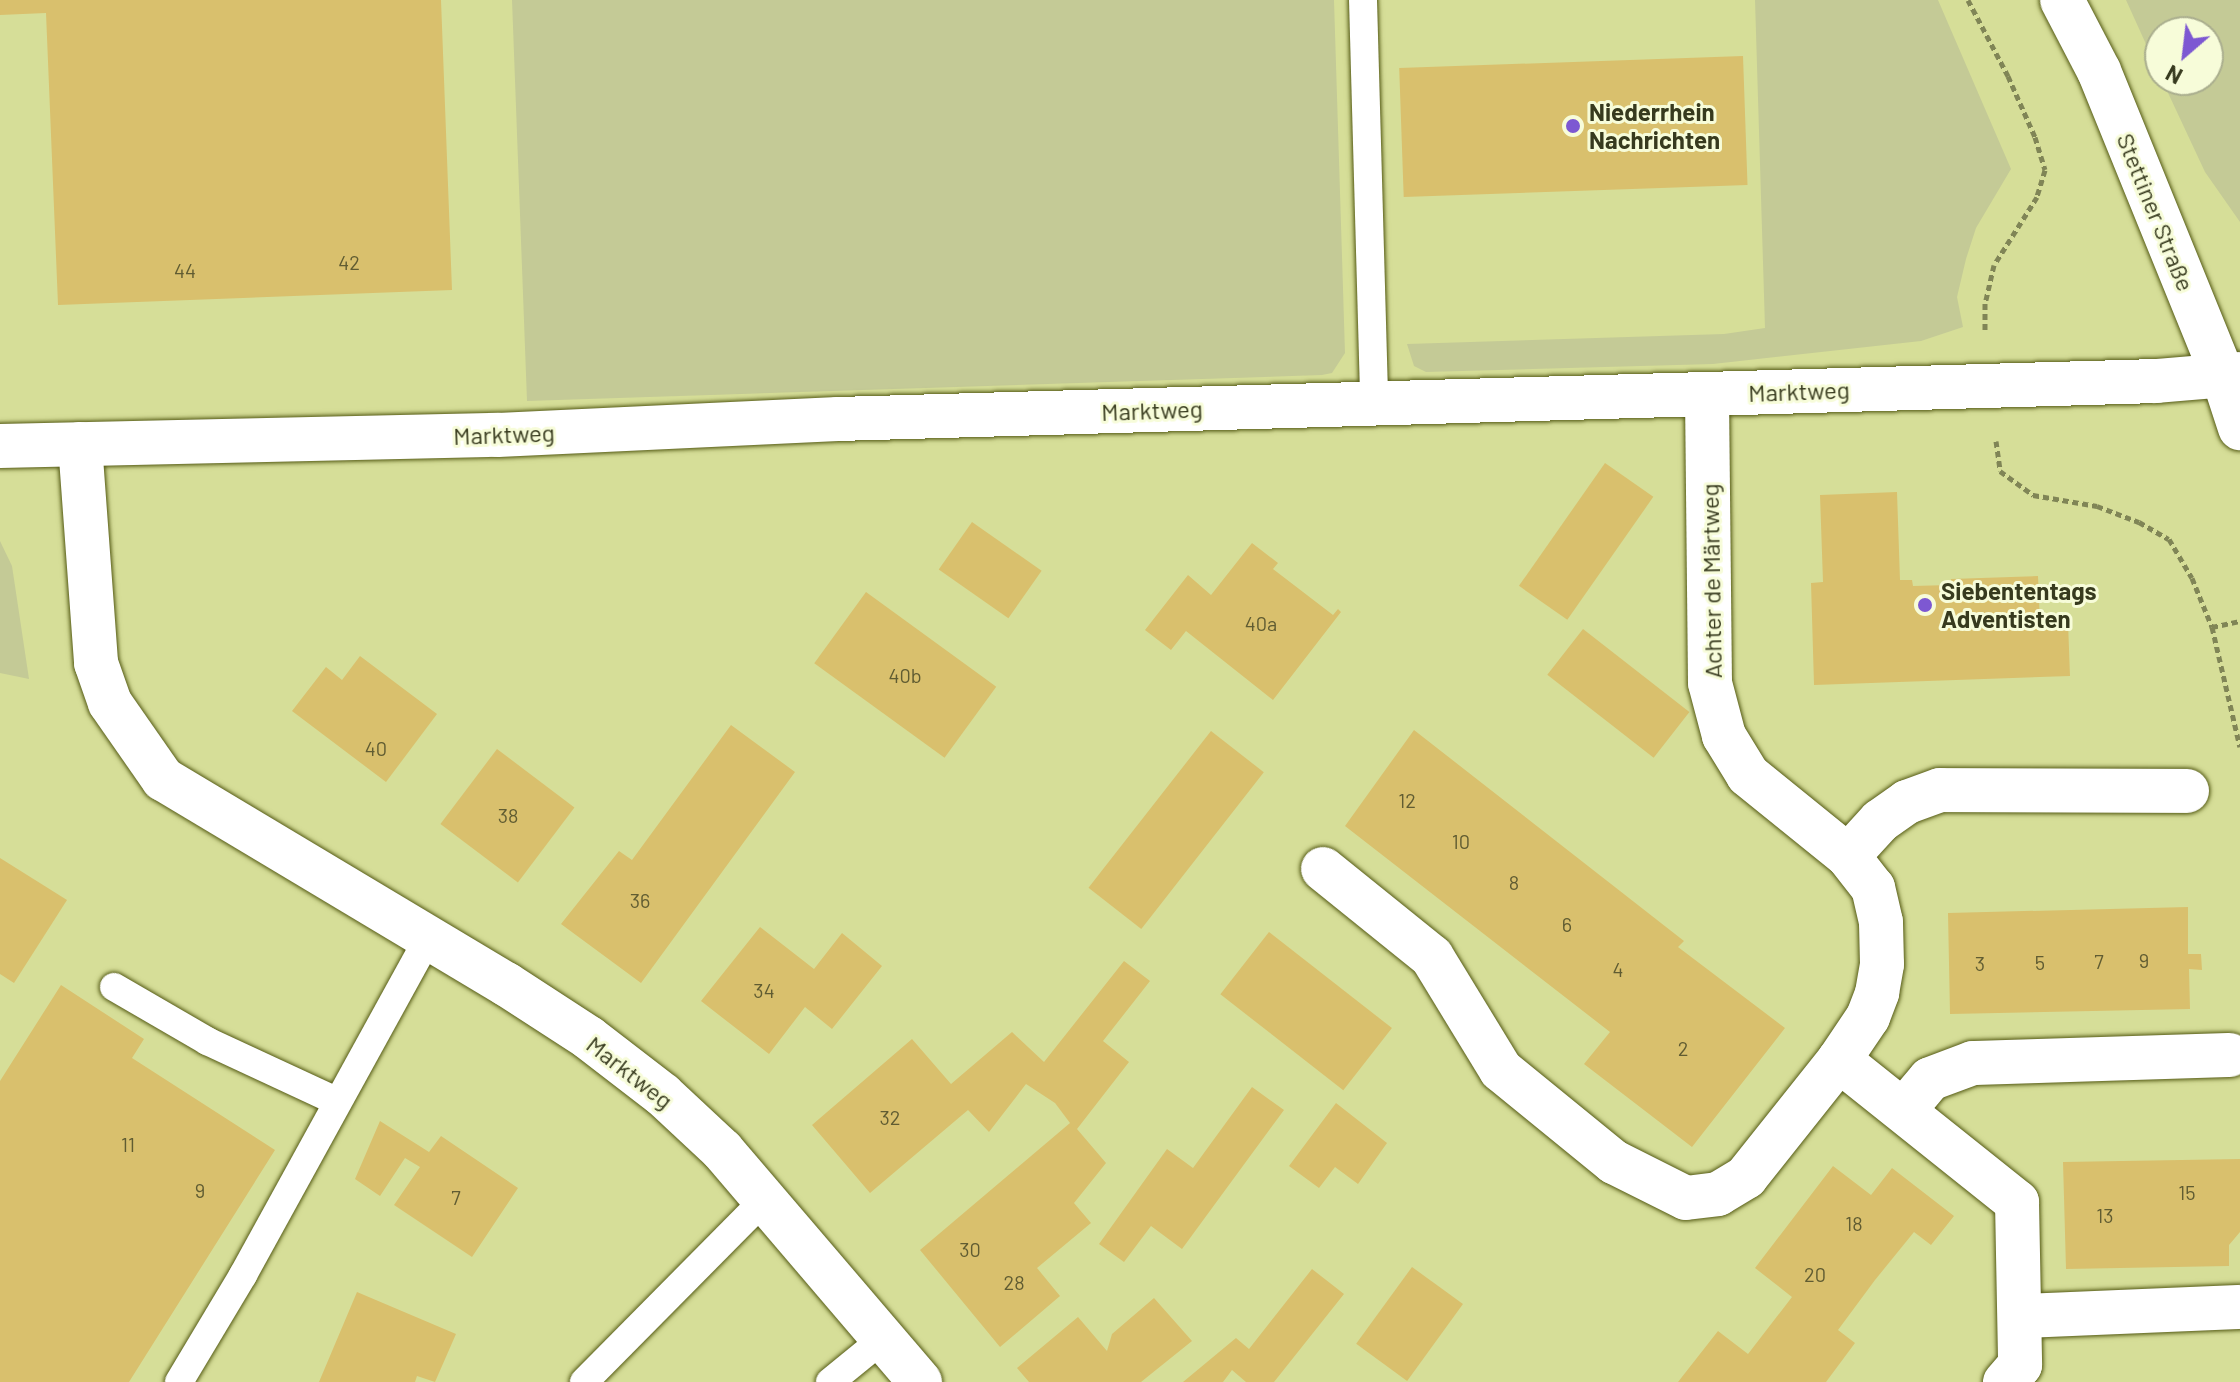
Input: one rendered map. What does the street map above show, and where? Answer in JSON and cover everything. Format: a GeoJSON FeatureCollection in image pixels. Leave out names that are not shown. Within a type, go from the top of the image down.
{"type":"FeatureCollection","features":[{"type":"Feature","properties":{"kind":"street","name":"Stettiner Straße"},"geometry":{"type":"LineString","coordinates":[[2062,0],[2099,71],[2232,375],[2240,428]]}},
{"type":"Feature","properties":{"kind":"street","name":"Marktweg"},"geometry":{"type":"LineString","coordinates":[[0,446],[498,435],[838,419],[1707,395],[2232,375]]}},
{"type":"Feature","properties":{"kind":"street","name":"Achter de Märtweg"},"geometry":{"type":"LineString","coordinates":[[1323,869],[1432,957],[1501,1070],[1614,1162],[1686,1198],[1718,1194],[1746,1177],[1839,1060],[1868,1017],[1877,993],[1882,964],[1881,922],[1873,888],[1848,856],[1748,775],[1724,736],[1710,683],[1707,395]]}},
{"type":"Feature","properties":{"kind":"street","name":"Marktweg"},"geometry":{"type":"LineString","coordinates":[[80,444],[90,628],[96,663],[110,703],[132,739],[163,779],[429,937],[589,1038],[663,1095],[722,1150],[920,1382]]}},
{"type":"Feature","properties":{"kind":"street"},"geometry":{"type":"LineString","coordinates":[[1848,856],[1880,821],[1940,790],[2187,791]]}},
{"type":"Feature","properties":{"kind":"street"},"geometry":{"type":"LineString","coordinates":[[1904,1110],[1930,1079],[1973,1063],[2230,1055]]}},
{"type":"Feature","properties":{"kind":"street"},"geometry":{"type":"LineString","coordinates":[[1839,1060],[2017,1202],[2022,1316],[2020,1365],[2005,1382]]}},
{"type":"Feature","properties":{"kind":"street"},"geometry":{"type":"LineString","coordinates":[[2022,1316],[2240,1307]]}},
{"type":"Feature","properties":{"kind":"lane"},"geometry":{"type":"LineString","coordinates":[[1363,0],[1374,404]]}},
{"type":"Feature","properties":{"kind":"lane"},"geometry":{"type":"LineString","coordinates":[[179,1382],[243,1275],[336,1101],[429,937]]}},
{"type":"Feature","properties":{"kind":"lane"},"geometry":{"type":"LineString","coordinates":[[114,987],[207,1041],[336,1101]]}},
{"type":"Feature","properties":{"kind":"lane"},"geometry":{"type":"LineString","coordinates":[[584,1382],[765,1199]]}},
{"type":"Feature","properties":{"kind":"lane"},"geometry":{"type":"LineString","coordinates":[[830,1382],[884,1338]]}},
{"type":"Feature","properties":{"kind":"path"},"geometry":{"type":"LineString","coordinates":[[2212,627],[2240,621]]}},
{"type":"Feature","properties":{"kind":"green space"},"geometry":{"type":"Polygon","coordinates":[[[512,0],[1334,0],[1345,353],[1332,373],[1322,375],[527,401],[512,0]]]}},
{"type":"Feature","properties":{"kind":"green space"},"geometry":{"type":"Polygon","coordinates":[[[1755,0],[1938,0],[2011,169],[1976,228],[1966,259],[1957,297],[1963,327],[1921,341],[1713,364],[1426,372],[1414,366],[1407,344],[1724,334],[1765,328],[1755,0]]]}},
{"type":"Feature","properties":{"kind":"green space"},"geometry":{"type":"Polygon","coordinates":[[[2126,0],[2240,0],[2240,222],[2205,172],[2169,96],[2224,96],[2224,16],[2144,16],[2144,40],[2126,0]]]}},
{"type":"Feature","properties":{"kind":"green space"},"geometry":{"type":"Polygon","coordinates":[[[0,541],[12,566],[29,679],[0,673],[0,541]]]}},
{"type":"Feature","properties":{"kind":"building"},"geometry":{"type":"Polygon","coordinates":[[[0,0],[441,0],[452,290],[58,305],[46,13],[0,15],[0,0]]]}},
{"type":"Feature","properties":{"kind":"building","name":"Niederrhein Nachrichten"},"geometry":{"type":"Polygon","coordinates":[[[1743,56],[1748,185],[1404,197],[1399,68],[1743,56]]]}},
{"type":"Feature","properties":{"kind":"building"},"geometry":{"type":"Polygon","coordinates":[[[1605,463],[1653,497],[1567,620],[1519,586],[1605,463]]]}},
{"type":"Feature","properties":{"kind":"building","name":"Siebententags Adventisten"},"geometry":{"type":"Polygon","coordinates":[[[1897,492],[1900,580],[1912,580],[1913,586],[1950,585],[1951,579],[2038,576],[2040,624],[2068,622],[2070,676],[1814,685],[1811,583],[1823,582],[1820,495],[1897,492]]]}},
{"type":"Feature","properties":{"kind":"building"},"geometry":{"type":"Polygon","coordinates":[[[972,522],[1042,571],[1008,618],[939,570],[972,522]]]}},
{"type":"Feature","properties":{"kind":"building"},"geometry":{"type":"Polygon","coordinates":[[[1252,543],[1278,563],[1273,569],[1333,615],[1338,609],[1341,612],[1273,700],[1186,631],[1171,650],[1145,630],[1188,575],[1211,595],[1252,543]]]}},
{"type":"Feature","properties":{"kind":"building"},"geometry":{"type":"Polygon","coordinates":[[[866,592],[996,687],[945,758],[814,663],[866,592]]]}},
{"type":"Feature","properties":{"kind":"building"},"geometry":{"type":"Polygon","coordinates":[[[1583,629],[1689,712],[1654,758],[1547,675],[1583,629]]]}},
{"type":"Feature","properties":{"kind":"building"},"geometry":{"type":"Polygon","coordinates":[[[360,656],[437,714],[386,782],[292,711],[326,667],[342,680],[360,656]]]}},
{"type":"Feature","properties":{"kind":"building"},"geometry":{"type":"Polygon","coordinates":[[[731,725],[795,772],[641,983],[561,924],[619,851],[632,860],[731,725]]]}},
{"type":"Feature","properties":{"kind":"building"},"geometry":{"type":"Polygon","coordinates":[[[1414,730],[1684,941],[1678,947],[1785,1028],[1692,1147],[1584,1064],[1610,1032],[1345,826],[1414,730]]]}},
{"type":"Feature","properties":{"kind":"building"},"geometry":{"type":"Polygon","coordinates":[[[1211,731],[1264,772],[1141,929],[1088,888],[1211,731]]]}},
{"type":"Feature","properties":{"kind":"building"},"geometry":{"type":"Polygon","coordinates":[[[497,749],[574,807],[518,882],[440,824],[497,749]]]}},
{"type":"Feature","properties":{"kind":"building"},"geometry":{"type":"Polygon","coordinates":[[[0,858],[67,900],[14,983],[0,974],[0,858]]]}},
{"type":"Feature","properties":{"kind":"building"},"geometry":{"type":"Polygon","coordinates":[[[2188,907],[2188,954],[2201,954],[2202,970],[2189,969],[2190,1009],[1950,1014],[1948,913],[2188,907]]]}},
{"type":"Feature","properties":{"kind":"building"},"geometry":{"type":"Polygon","coordinates":[[[760,927],[814,969],[842,933],[882,966],[832,1029],[805,1007],[769,1054],[701,1001],[760,927]]]}},
{"type":"Feature","properties":{"kind":"building"},"geometry":{"type":"Polygon","coordinates":[[[1269,932],[1392,1028],[1343,1090],[1220,994],[1269,932]]]}},
{"type":"Feature","properties":{"kind":"building"},"geometry":{"type":"Polygon","coordinates":[[[1124,961],[1150,981],[1103,1041],[1129,1062],[1077,1129],[1106,1163],[1074,1203],[1091,1223],[1037,1268],[1060,1296],[1000,1347],[920,1250],[1070,1123],[1055,1103],[1026,1084],[989,1132],[968,1110],[870,1193],[812,1125],[912,1039],[951,1084],[1012,1032],[1044,1062],[1124,961]]]}},
{"type":"Feature","properties":{"kind":"building"},"geometry":{"type":"Polygon","coordinates":[[[61,985],[144,1039],[132,1058],[275,1150],[129,1382],[0,1382],[0,1081],[61,985]]]}},
{"type":"Feature","properties":{"kind":"building"},"geometry":{"type":"Polygon","coordinates":[[[1252,1087],[1284,1110],[1182,1249],[1151,1226],[1124,1262],[1099,1244],[1167,1149],[1193,1168],[1252,1087]]]}},
{"type":"Feature","properties":{"kind":"building"},"geometry":{"type":"Polygon","coordinates":[[[1336,1103],[1387,1143],[1358,1184],[1335,1167],[1319,1188],[1289,1166],[1336,1103]]]}},
{"type":"Feature","properties":{"kind":"building"},"geometry":{"type":"Polygon","coordinates":[[[380,1121],[429,1152],[441,1136],[518,1188],[472,1257],[394,1205],[420,1167],[405,1158],[380,1196],[355,1179],[380,1121]]]}},
{"type":"Feature","properties":{"kind":"building"},"geometry":{"type":"Polygon","coordinates":[[[2240,1159],[2240,1232],[2229,1245],[2229,1266],[2066,1269],[2063,1162],[2240,1159]]]}},
{"type":"Feature","properties":{"kind":"building"},"geometry":{"type":"Polygon","coordinates":[[[1833,1166],[1871,1195],[1892,1168],[1954,1216],[1931,1245],[1914,1232],[1875,1280],[1838,1330],[1855,1343],[1826,1382],[1678,1382],[1718,1331],[1748,1354],[1792,1297],[1755,1268],[1833,1166]]]}},
{"type":"Feature","properties":{"kind":"building"},"geometry":{"type":"Polygon","coordinates":[[[1412,1267],[1463,1304],[1407,1381],[1356,1344],[1412,1267]]]}},
{"type":"Feature","properties":{"kind":"building"},"geometry":{"type":"Polygon","coordinates":[[[1312,1269],[1344,1294],[1274,1382],[1246,1382],[1232,1370],[1223,1382],[1183,1382],[1236,1338],[1249,1349],[1312,1269]]]}},
{"type":"Feature","properties":{"kind":"building"},"geometry":{"type":"Polygon","coordinates":[[[357,1292],[456,1334],[435,1382],[417,1376],[415,1382],[319,1382],[357,1292]]]}},
{"type":"Feature","properties":{"kind":"building"},"geometry":{"type":"Polygon","coordinates":[[[1154,1298],[1192,1341],[1141,1382],[1029,1382],[1017,1368],[1078,1317],[1107,1351],[1112,1334],[1154,1298]]]}},
{"type":"Feature","properties":{"kind":"place","name":"Niederrhein Nachrichten"},"geometry":{"type":"Point","coordinates":[1573,126]}},
{"type":"Feature","properties":{"kind":"place","name":"Siebententags Adventisten"},"geometry":{"type":"Point","coordinates":[1925,605]}}]}
